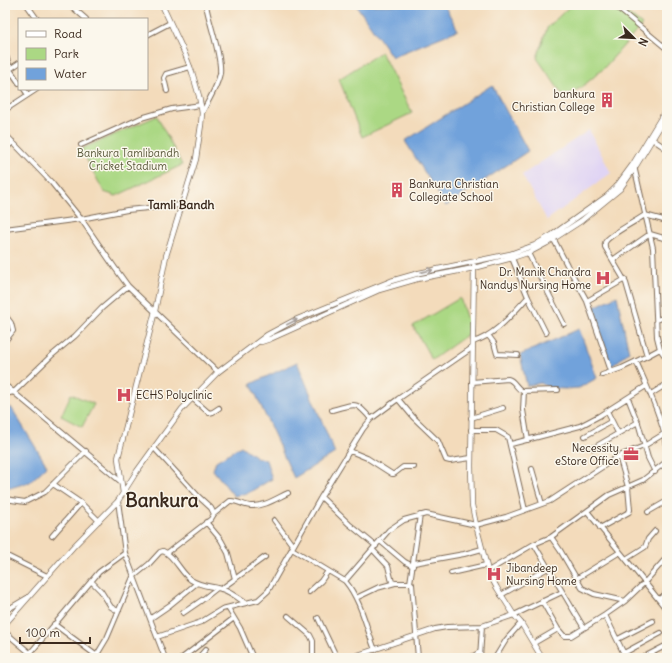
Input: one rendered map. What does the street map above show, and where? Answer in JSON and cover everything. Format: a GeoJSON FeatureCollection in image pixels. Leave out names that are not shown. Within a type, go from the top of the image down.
{"type":"FeatureCollection","features":[{"type":"Feature","properties":{"kind":"street"},"geometry":{"type":"LineString","coordinates":[[27,5],[37,18]]}},
{"type":"Feature","properties":{"kind":"street"},"geometry":{"type":"LineString","coordinates":[[70,5],[85,18]]}},
{"type":"Feature","properties":{"kind":"street"},"geometry":{"type":"LineString","coordinates":[[123,493],[120,481],[118,458],[155,311],[166,256],[196,159],[202,113],[199,96],[190,67],[162,5]]}},
{"type":"Feature","properties":{"kind":"street"},"geometry":{"type":"LineString","coordinates":[[202,113],[218,81],[220,73],[219,58],[206,5]]}},
{"type":"Feature","properties":{"kind":"street"},"geometry":{"type":"LineString","coordinates":[[614,5],[667,49]]}},
{"type":"Feature","properties":{"kind":"street"},"geometry":{"type":"LineString","coordinates":[[148,34],[170,23]]}},
{"type":"Feature","properties":{"kind":"street"},"geometry":{"type":"LineString","coordinates":[[5,53],[11,71],[18,82]]}},
{"type":"Feature","properties":{"kind":"street"},"geometry":{"type":"LineString","coordinates":[[5,77],[18,64]]}},
{"type":"Feature","properties":{"kind":"street"},"geometry":{"type":"LineString","coordinates":[[166,91],[164,78],[166,74],[190,67]]}},
{"type":"Feature","properties":{"kind":"street"},"geometry":{"type":"LineString","coordinates":[[25,90],[28,95]]}},
{"type":"Feature","properties":{"kind":"street"},"geometry":{"type":"LineString","coordinates":[[5,110],[36,90]]}},
{"type":"Feature","properties":{"kind":"street"},"geometry":{"type":"LineString","coordinates":[[81,145],[141,118],[172,109],[201,105]]}},
{"type":"Feature","properties":{"kind":"street"},"geometry":{"type":"LineString","coordinates":[[5,624],[73,547],[118,501],[182,409],[218,372],[267,335],[296,320],[390,281],[419,273],[523,250],[553,237],[607,196],[616,187],[633,164],[667,108]]}},
{"type":"Feature","properties":{"kind":"street"},"geometry":{"type":"LineString","coordinates":[[259,342],[270,339],[379,290],[416,279],[474,268],[528,253],[581,221],[614,196],[625,184],[667,115]]}},
{"type":"Feature","properties":{"kind":"street"},"geometry":{"type":"LineString","coordinates":[[5,134],[50,182],[81,219],[128,286],[218,372]]}},
{"type":"Feature","properties":{"kind":"street"},"geometry":{"type":"LineString","coordinates":[[652,139],[667,149]]}},
{"type":"Feature","properties":{"kind":"street"},"geometry":{"type":"LineString","coordinates":[[5,149],[13,142]]}},
{"type":"Feature","properties":{"kind":"street"},"geometry":{"type":"LineString","coordinates":[[633,164],[653,248],[658,337],[660,349],[667,359]]}},
{"type":"Feature","properties":{"kind":"street"},"geometry":{"type":"LineString","coordinates":[[5,229],[81,219],[127,210],[181,205]]}},
{"type":"Feature","properties":{"kind":"street"},"geometry":{"type":"LineString","coordinates":[[647,356],[624,279],[614,259],[605,247],[606,241],[645,215],[667,221]]}},
{"type":"Feature","properties":{"kind":"street"},"geometry":{"type":"LineString","coordinates":[[650,234],[667,239]]}},
{"type":"Feature","properties":{"kind":"street"},"geometry":{"type":"LineString","coordinates":[[614,259],[650,234]]}},
{"type":"Feature","properties":{"kind":"street"},"geometry":{"type":"LineString","coordinates":[[553,237],[588,301],[611,371]]}},
{"type":"Feature","properties":{"kind":"street"},"geometry":{"type":"LineString","coordinates":[[528,253],[564,324]]}},
{"type":"Feature","properties":{"kind":"street"},"geometry":{"type":"LineString","coordinates":[[512,258],[528,297],[546,334]]}},
{"type":"Feature","properties":{"kind":"street"},"geometry":{"type":"LineString","coordinates":[[474,262],[471,418],[472,505],[488,571],[501,595],[514,615],[522,623],[542,658]]}},
{"type":"Feature","properties":{"kind":"street"},"geometry":{"type":"LineString","coordinates":[[588,301],[624,279]]}},
{"type":"Feature","properties":{"kind":"street"},"geometry":{"type":"LineString","coordinates":[[5,394],[14,392],[51,356],[75,336],[102,308],[128,286]]}},
{"type":"Feature","properties":{"kind":"street"},"geometry":{"type":"LineString","coordinates":[[473,342],[480,340],[501,325],[528,297]]}},
{"type":"Feature","properties":{"kind":"street"},"geometry":{"type":"LineString","coordinates":[[5,315],[13,326],[12,333],[5,341]]}},
{"type":"Feature","properties":{"kind":"street"},"geometry":{"type":"LineString","coordinates":[[657,320],[667,316]]}},
{"type":"Feature","properties":{"kind":"street"},"geometry":{"type":"LineString","coordinates":[[488,335],[494,343],[497,354],[518,356]]}},
{"type":"Feature","properties":{"kind":"street"},"geometry":{"type":"LineString","coordinates":[[157,637],[202,622],[222,610],[258,600],[268,591],[321,498],[363,429],[371,419],[472,348]]}},
{"type":"Feature","properties":{"kind":"street"},"geometry":{"type":"LineString","coordinates":[[602,375],[636,362],[660,349]]}},
{"type":"Feature","properties":{"kind":"street"},"geometry":{"type":"LineString","coordinates":[[636,362],[651,394],[666,433],[667,445]]}},
{"type":"Feature","properties":{"kind":"street"},"geometry":{"type":"LineString","coordinates":[[472,382],[510,379],[519,390],[558,390]]}},
{"type":"Feature","properties":{"kind":"street"},"geometry":{"type":"LineString","coordinates":[[651,394],[667,384]]}},
{"type":"Feature","properties":{"kind":"street"},"geometry":{"type":"LineString","coordinates":[[5,385],[86,451],[120,481]]}},
{"type":"Feature","properties":{"kind":"street"},"geometry":{"type":"LineString","coordinates":[[511,444],[580,426],[646,386]]}},
{"type":"Feature","properties":{"kind":"street"},"geometry":{"type":"LineString","coordinates":[[524,391],[523,410],[528,440]]}},
{"type":"Feature","properties":{"kind":"street"},"geometry":{"type":"LineString","coordinates":[[192,398],[209,413],[219,408]]}},
{"type":"Feature","properties":{"kind":"street"},"geometry":{"type":"LineString","coordinates":[[628,398],[638,422],[648,458],[655,472]]}},
{"type":"Feature","properties":{"kind":"street"},"geometry":{"type":"LineString","coordinates":[[398,399],[413,417],[438,441],[446,460],[450,461],[471,458]]}},
{"type":"Feature","properties":{"kind":"street"},"geometry":{"type":"LineString","coordinates":[[332,410],[355,404],[362,407],[371,419]]}},
{"type":"Feature","properties":{"kind":"street"},"geometry":{"type":"LineString","coordinates":[[471,418],[503,408]]}},
{"type":"Feature","properties":{"kind":"street"},"geometry":{"type":"LineString","coordinates":[[607,411],[618,434]]}},
{"type":"Feature","properties":{"kind":"street"},"geometry":{"type":"LineString","coordinates":[[585,436],[612,421]]}},
{"type":"Feature","properties":{"kind":"street"},"geometry":{"type":"LineString","coordinates":[[593,448],[638,422]]}},
{"type":"Feature","properties":{"kind":"street"},"geometry":{"type":"LineString","coordinates":[[471,430],[496,430],[506,436],[511,444],[525,510]]}},
{"type":"Feature","properties":{"kind":"street"},"geometry":{"type":"LineString","coordinates":[[345,581],[389,530],[404,520],[426,514],[476,525],[525,510],[555,498],[619,456],[644,446],[666,433]]}},
{"type":"Feature","properties":{"kind":"street"},"geometry":{"type":"LineString","coordinates":[[154,448],[199,497],[212,508],[214,514]]}},
{"type":"Feature","properties":{"kind":"street"},"geometry":{"type":"LineString","coordinates":[[5,499],[25,502],[45,492],[86,451]]}},
{"type":"Feature","properties":{"kind":"street"},"geometry":{"type":"LineString","coordinates":[[350,451],[367,458],[392,474],[403,467],[414,467]]}},
{"type":"Feature","properties":{"kind":"street"},"geometry":{"type":"LineString","coordinates":[[600,528],[629,512],[628,487],[619,456]]}},
{"type":"Feature","properties":{"kind":"street"},"geometry":{"type":"LineString","coordinates":[[488,571],[534,544],[551,537],[609,495],[637,484],[655,472],[667,461]]}},
{"type":"Feature","properties":{"kind":"street"},"geometry":{"type":"LineString","coordinates":[[532,469],[542,504]]}},
{"type":"Feature","properties":{"kind":"street"},"geometry":{"type":"LineString","coordinates":[[53,484],[81,503],[99,521]]}},
{"type":"Feature","properties":{"kind":"street"},"geometry":{"type":"LineString","coordinates":[[167,553],[230,501],[233,500],[247,505],[257,506],[288,493]]}},
{"type":"Feature","properties":{"kind":"street"},"geometry":{"type":"LineString","coordinates":[[321,498],[376,546]]}},
{"type":"Feature","properties":{"kind":"street"},"geometry":{"type":"LineString","coordinates":[[118,501],[125,553],[165,658]]}},
{"type":"Feature","properties":{"kind":"street"},"geometry":{"type":"LineString","coordinates":[[648,512],[667,501]]}},
{"type":"Feature","properties":{"kind":"street"},"geometry":{"type":"LineString","coordinates":[[52,536],[81,503]]}},
{"type":"Feature","properties":{"kind":"street"},"geometry":{"type":"LineString","coordinates":[[587,511],[667,610]]}},
{"type":"Feature","properties":{"kind":"street"},"geometry":{"type":"LineString","coordinates":[[418,658],[415,636],[413,589],[412,584],[410,583],[420,515]]}},
{"type":"Feature","properties":{"kind":"street"},"geometry":{"type":"LineString","coordinates":[[274,520],[293,547],[345,581],[350,587],[356,598],[374,650]]}},
{"type":"Feature","properties":{"kind":"street"},"geometry":{"type":"LineString","coordinates":[[206,522],[225,547],[235,579]]}},
{"type":"Feature","properties":{"kind":"street"},"geometry":{"type":"LineString","coordinates":[[626,560],[645,547],[648,539],[655,531]]}},
{"type":"Feature","properties":{"kind":"street"},"geometry":{"type":"LineString","coordinates":[[551,537],[582,588],[586,591],[625,601]]}},
{"type":"Feature","properties":{"kind":"street"},"geometry":{"type":"LineString","coordinates":[[380,541],[405,562],[413,564],[482,549]]}},
{"type":"Feature","properties":{"kind":"street"},"geometry":{"type":"LineString","coordinates":[[534,544],[584,628]]}},
{"type":"Feature","properties":{"kind":"street"},"geometry":{"type":"LineString","coordinates":[[373,550],[388,566],[391,580],[395,583]]}},
{"type":"Feature","properties":{"kind":"street"},"geometry":{"type":"LineString","coordinates":[[54,624],[96,657],[108,638],[118,611],[134,577],[160,552],[163,551],[167,553],[184,574],[197,583],[226,591],[247,603]]}},
{"type":"Feature","properties":{"kind":"street"},"geometry":{"type":"LineString","coordinates":[[576,579],[620,552]]}},
{"type":"Feature","properties":{"kind":"street"},"geometry":{"type":"LineString","coordinates":[[26,658],[102,569],[125,553]]}},
{"type":"Feature","properties":{"kind":"street"},"geometry":{"type":"LineString","coordinates":[[5,555],[47,576]]}},
{"type":"Feature","properties":{"kind":"street"},"geometry":{"type":"LineString","coordinates":[[542,602],[558,629],[564,636],[572,636],[625,601],[645,582],[667,557]]}},
{"type":"Feature","properties":{"kind":"street"},"geometry":{"type":"LineString","coordinates":[[183,613],[265,558]]}},
{"type":"Feature","properties":{"kind":"street"},"geometry":{"type":"LineString","coordinates":[[451,573],[486,565]]}},
{"type":"Feature","properties":{"kind":"street"},"geometry":{"type":"LineString","coordinates":[[501,595],[548,568]]}},
{"type":"Feature","properties":{"kind":"street"},"geometry":{"type":"LineString","coordinates":[[309,592],[321,581],[328,571]]}},
{"type":"Feature","properties":{"kind":"street"},"geometry":{"type":"LineString","coordinates":[[91,581],[101,591],[113,609],[118,611]]}},
{"type":"Feature","properties":{"kind":"street"},"geometry":{"type":"LineString","coordinates":[[151,618],[197,583]]}},
{"type":"Feature","properties":{"kind":"street"},"geometry":{"type":"LineString","coordinates":[[356,598],[376,588],[395,583],[410,583]]}},
{"type":"Feature","properties":{"kind":"street"},"geometry":{"type":"LineString","coordinates":[[350,658],[447,627],[482,626],[514,615],[562,592]]}},
{"type":"Feature","properties":{"kind":"street"},"geometry":{"type":"LineString","coordinates":[[659,599],[667,593]]}},
{"type":"Feature","properties":{"kind":"street"},"geometry":{"type":"LineString","coordinates":[[5,611],[29,597]]}},
{"type":"Feature","properties":{"kind":"street"},"geometry":{"type":"LineString","coordinates":[[228,608],[240,628],[254,658]]}},
{"type":"Feature","properties":{"kind":"street"},"geometry":{"type":"LineString","coordinates":[[605,615],[625,656],[661,633]]}},
{"type":"Feature","properties":{"kind":"street"},"geometry":{"type":"LineString","coordinates":[[288,616],[310,635],[313,641],[313,658]]}},
{"type":"Feature","properties":{"kind":"street"},"geometry":{"type":"LineString","coordinates":[[182,658],[234,618]]}},
{"type":"Feature","properties":{"kind":"street"},"geometry":{"type":"LineString","coordinates":[[318,618],[337,658]]}},
{"type":"Feature","properties":{"kind":"street"},"geometry":{"type":"LineString","coordinates":[[618,639],[653,621]]}},
{"type":"Feature","properties":{"kind":"street"},"geometry":{"type":"LineString","coordinates":[[495,658],[506,640],[522,623]]}},
{"type":"Feature","properties":{"kind":"street"},"geometry":{"type":"LineString","coordinates":[[480,658],[482,626]]}},
{"type":"Feature","properties":{"kind":"street"},"geometry":{"type":"LineString","coordinates":[[534,643],[558,629]]}},
{"type":"Feature","properties":{"kind":"street"},"geometry":{"type":"LineString","coordinates":[[5,632],[30,653]]}},
{"type":"Feature","properties":{"kind":"street"},"geometry":{"type":"LineString","coordinates":[[642,658],[667,645]]}},
{"type":"Feature","properties":{"kind":"street"},"geometry":{"type":"LineString","coordinates":[[198,658],[206,649]]}},
{"type":"Feature","properties":{"kind":"street"},"geometry":{"type":"LineString","coordinates":[[365,652],[367,658]]}},
{"type":"Feature","properties":{"kind":"street"},"geometry":{"type":"LineString","coordinates":[[470,658],[480,652]]}},
{"type":"Feature","properties":{"kind":"shaded area"},"geometry":{"type":"Polygon","coordinates":[[[589,130],[611,173],[547,220],[522,175],[589,130]]]}},
{"type":"Feature","properties":{"kind":"green space"},"geometry":{"type":"Polygon","coordinates":[[[571,5],[618,5],[642,25],[603,69],[582,87],[564,97],[537,58],[547,28],[571,5]]]}},
{"type":"Feature","properties":{"kind":"green space"},"geometry":{"type":"Polygon","coordinates":[[[381,52],[412,113],[362,137],[339,79],[381,52]]]}},
{"type":"Feature","properties":{"kind":"green space","name":"Bankura Tamlibandh Cricket Stadium"},"geometry":{"type":"Polygon","coordinates":[[[157,116],[182,165],[116,196],[104,192],[81,149],[157,116]]]}},
{"type":"Feature","properties":{"kind":"green space"},"geometry":{"type":"Polygon","coordinates":[[[460,298],[471,332],[432,360],[413,326],[460,298]]]}},
{"type":"Feature","properties":{"kind":"green space"},"geometry":{"type":"Polygon","coordinates":[[[71,394],[94,404],[82,427],[61,416],[71,394]]]}},
{"type":"Feature","properties":{"kind":"water"},"geometry":{"type":"Polygon","coordinates":[[[356,5],[444,5],[458,30],[392,57],[356,5]]]}},
{"type":"Feature","properties":{"kind":"water"},"geometry":{"type":"Polygon","coordinates":[[[492,85],[528,151],[446,206],[405,141],[492,85]]]}},
{"type":"Feature","properties":{"kind":"water"},"geometry":{"type":"Polygon","coordinates":[[[617,296],[629,352],[611,367],[592,308],[617,296]]]}},
{"type":"Feature","properties":{"kind":"water"},"geometry":{"type":"Polygon","coordinates":[[[579,329],[597,378],[579,388],[548,388],[541,383],[527,386],[520,355],[579,329]]]}},
{"type":"Feature","properties":{"kind":"water"},"geometry":{"type":"Polygon","coordinates":[[[297,362],[335,453],[294,478],[251,384],[297,362]]]}},
{"type":"Feature","properties":{"kind":"water"},"geometry":{"type":"Polygon","coordinates":[[[11,407],[47,466],[30,482],[10,488],[5,480],[5,410],[11,407]]]}},
{"type":"Feature","properties":{"kind":"water"},"geometry":{"type":"Polygon","coordinates":[[[241,446],[256,457],[266,460],[272,479],[248,493],[234,496],[213,470],[216,461],[241,446]]]}},
{"type":"Feature","properties":{"kind":"place","name":"bankura Christian College"},"geometry":{"type":"Point","coordinates":[607,100]}},
{"type":"Feature","properties":{"kind":"place","name":"Bankura Christian Collegiate School"},"geometry":{"type":"Point","coordinates":[397,190]}},
{"type":"Feature","properties":{"kind":"place","name":"Dr. Manik Chandra Nandys Nursing Home"},"geometry":{"type":"Point","coordinates":[603,278]}},
{"type":"Feature","properties":{"kind":"place","name":"ECHS Polyclinic"},"geometry":{"type":"Point","coordinates":[124,395]}},
{"type":"Feature","properties":{"kind":"place","name":"Necessity eStore Office"},"geometry":{"type":"Point","coordinates":[631,454]}},
{"type":"Feature","properties":{"kind":"place","name":"Jibandeep Nursing Home"},"geometry":{"type":"Point","coordinates":[494,574]}},
{"type":"Feature","properties":{"kind":"district","name":"Tamli Bandh"},"geometry":{"type":"Point","coordinates":[181,205]}},
{"type":"Feature","properties":{"kind":"district","name":"Bankura"},"geometry":{"type":"Point","coordinates":[162,500]}}]}
